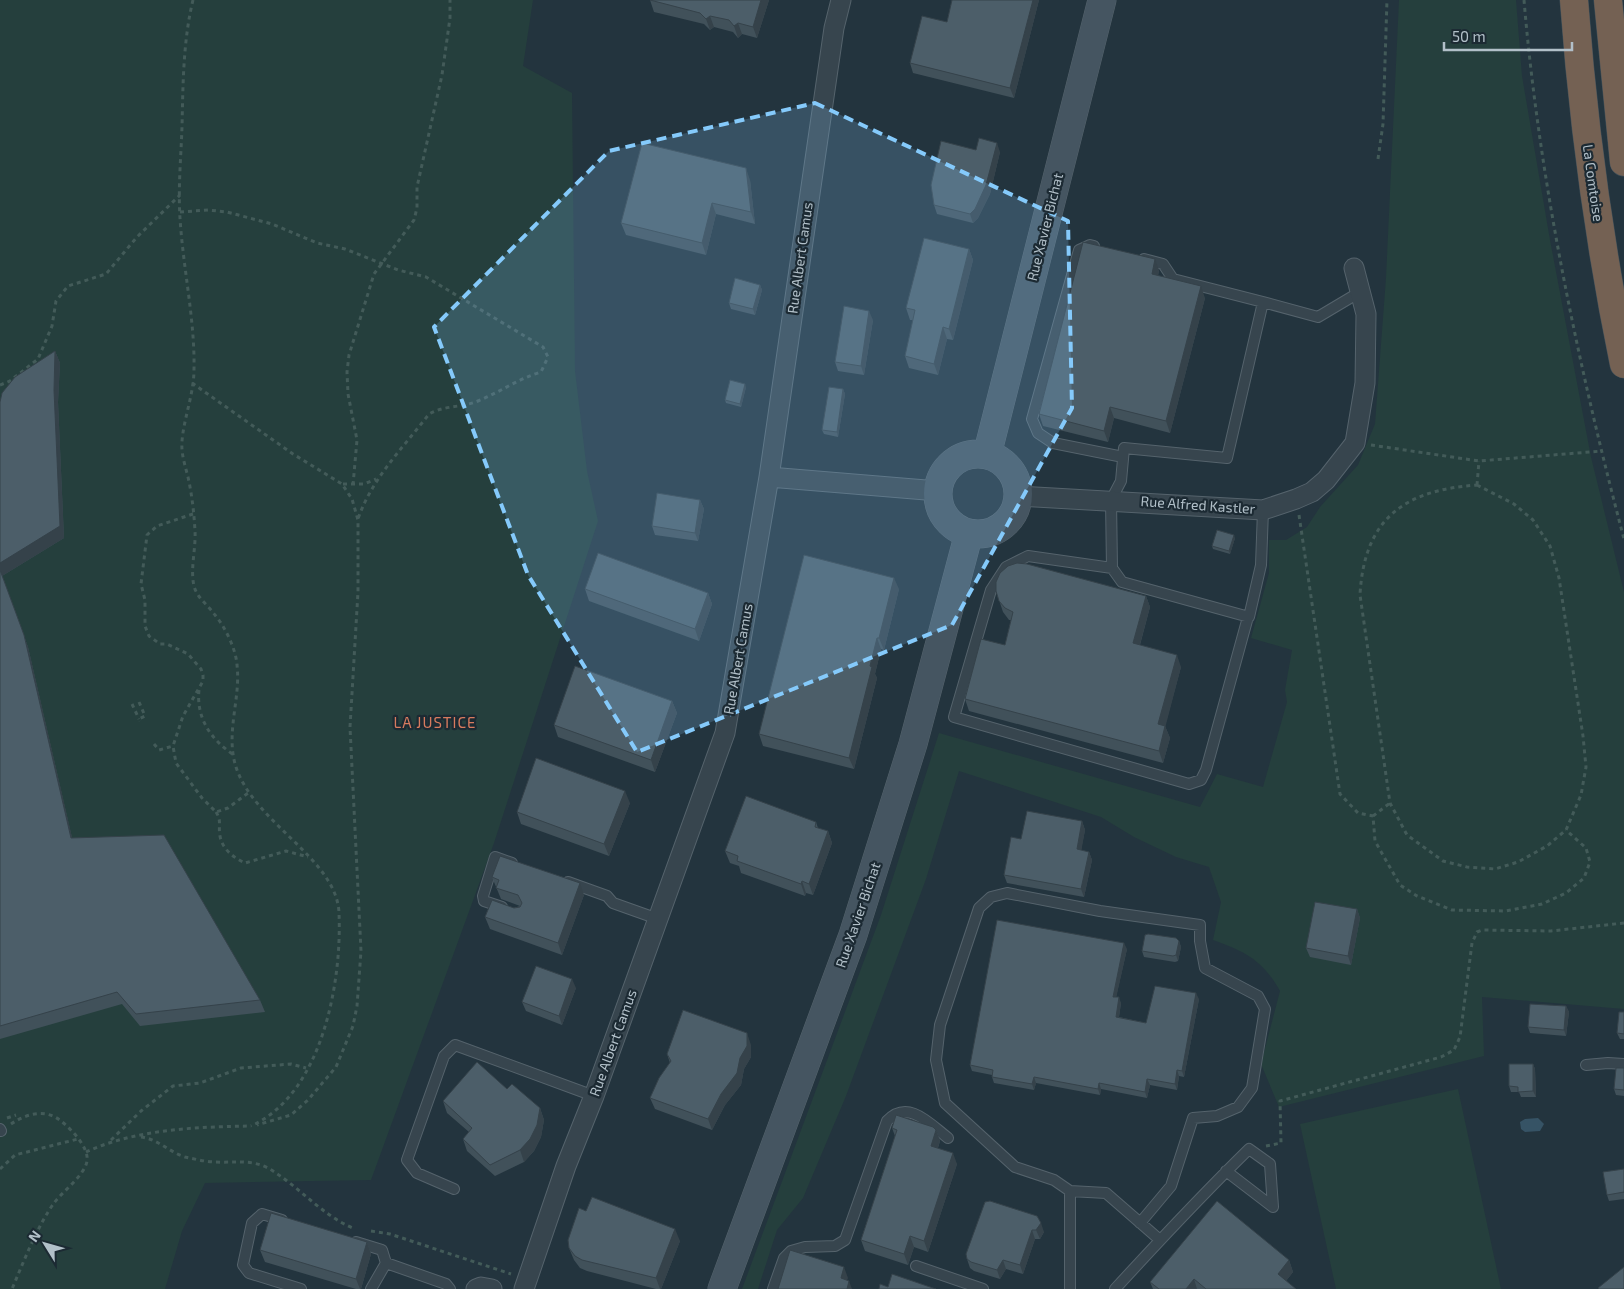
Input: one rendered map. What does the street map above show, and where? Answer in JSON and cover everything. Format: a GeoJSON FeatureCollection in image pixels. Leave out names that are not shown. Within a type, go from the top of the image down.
{"type":"FeatureCollection","features":[{"type":"Feature","properties":{"kind":"highway","name":"La Comtoise"},"geometry":{"type":"LineString","coordinates":[[1574,0],[1588,152],[1602,244],[1624,364]]}},
{"type":"Feature","properties":{"kind":"highway"},"geometry":{"type":"LineString","coordinates":[[1608,0],[1624,162]]}},
{"type":"Feature","properties":{"kind":"main road","name":"Rue Xavier Bichat"},"geometry":{"type":"LineString","coordinates":[[987,455],[1102,0]]}},
{"type":"Feature","properties":{"kind":"main road"},"geometry":{"type":"LineString","coordinates":[[987,455],[1000,460],[1010,470],[1016,482],[1018,496],[1015,509],[1007,521],[996,529],[983,534],[969,533],[949,522],[938,502],[941,478],[949,466],[967,456],[987,455]]}},
{"type":"Feature","properties":{"kind":"main road","name":"Rue Xavier Bichat"},"geometry":{"type":"LineString","coordinates":[[722,1289],[853,935],[913,744],[969,533]]}},
{"type":"Feature","properties":{"kind":"street","name":"Rue Albert Camus"},"geometry":{"type":"LineString","coordinates":[[526,1284],[566,1166],[594,1096],[725,732],[769,477],[834,28],[841,0]]}},
{"type":"Feature","properties":{"kind":"street","name":"Rue Alfred Kastler"},"geometry":{"type":"LineString","coordinates":[[1018,496],[1263,510],[1312,492],[1326,480],[1354,443],[1365,383],[1366,314],[1354,268]]}},
{"type":"Feature","properties":{"kind":"street"},"geometry":{"type":"LineString","coordinates":[[769,477],[938,491]]}},
{"type":"Feature","properties":{"kind":"street"},"geometry":{"type":"LineString","coordinates":[[476,1289],[481,1287],[492,1289]]}},
{"type":"Feature","properties":{"kind":"lane"},"geometry":{"type":"LineString","coordinates":[[1108,250],[1090,245],[1080,250],[1032,419],[1038,433],[1053,444],[1123,457]]}},
{"type":"Feature","properties":{"kind":"lane"},"geometry":{"type":"LineString","coordinates":[[1135,257],[1163,264],[1173,279],[1318,317],[1360,292]]}},
{"type":"Feature","properties":{"kind":"lane"},"geometry":{"type":"LineString","coordinates":[[1248,617],[1122,582],[1112,568],[1112,500],[1121,481],[1124,448],[1227,458],[1263,302]]}},
{"type":"Feature","properties":{"kind":"lane"},"geometry":{"type":"LineString","coordinates":[[1112,568],[1028,556],[1006,567],[991,590],[954,716],[1189,784],[1201,780],[1206,770],[1262,565],[1263,510]]}},
{"type":"Feature","properties":{"kind":"lane"},"geometry":{"type":"LineString","coordinates":[[511,910],[484,901],[483,896],[495,857],[523,866]]}},
{"type":"Feature","properties":{"kind":"lane"},"geometry":{"type":"LineString","coordinates":[[560,880],[607,896],[613,904],[658,919]]}},
{"type":"Feature","properties":{"kind":"lane"},"geometry":{"type":"LineString","coordinates":[[1140,1223],[1171,1186],[1193,1118],[1217,1116],[1238,1107],[1252,1088],[1265,1010],[1258,996],[1205,968],[1200,942],[1200,925],[1100,911],[1006,893],[991,897],[979,908],[940,1024],[936,1060],[945,1103],[1015,1167],[1054,1180],[1070,1191],[1106,1193],[1140,1223],[1160,1240]]}},
{"type":"Feature","properties":{"kind":"lane"},"geometry":{"type":"LineString","coordinates":[[454,1189],[417,1173],[407,1160],[444,1056],[455,1045],[594,1096]]}},
{"type":"Feature","properties":{"kind":"lane"},"geometry":{"type":"LineString","coordinates":[[1586,1065],[1624,1064]]}},
{"type":"Feature","properties":{"kind":"lane"},"geometry":{"type":"LineString","coordinates":[[773,1289],[784,1258],[791,1250],[805,1247],[835,1246],[845,1240],[887,1121],[892,1116],[906,1110],[915,1112],[948,1138]]}},
{"type":"Feature","properties":{"kind":"lane"},"geometry":{"type":"LineString","coordinates":[[1115,1289],[1226,1171],[1249,1149],[1270,1164],[1273,1207],[1226,1171]]}},
{"type":"Feature","properties":{"kind":"lane"},"geometry":{"type":"LineString","coordinates":[[1070,1191],[1070,1289]]}},
{"type":"Feature","properties":{"kind":"lane"},"geometry":{"type":"LineString","coordinates":[[290,1222],[262,1214],[252,1223],[243,1265],[249,1273],[302,1289]]}},
{"type":"Feature","properties":{"kind":"lane"},"geometry":{"type":"LineString","coordinates":[[345,1239],[382,1250],[386,1263],[371,1289]]}},
{"type":"Feature","properties":{"kind":"lane"},"geometry":{"type":"LineString","coordinates":[[386,1263],[446,1284],[450,1289]]}},
{"type":"Feature","properties":{"kind":"lane"},"geometry":{"type":"LineString","coordinates":[[916,1266],[983,1289]]}},
{"type":"Feature","properties":{"kind":"path"},"geometry":{"type":"LineString","coordinates":[[193,0],[187,30],[183,86],[180,195],[194,370],[182,452],[193,514],[195,553],[193,582],[197,595],[216,616],[237,662],[237,694],[232,724],[235,766],[248,793],[271,821],[323,872],[333,889],[339,910],[337,975],[318,1048],[284,1104],[264,1120],[251,1126]]}},
{"type":"Feature","properties":{"kind":"path"},"geometry":{"type":"LineString","coordinates":[[353,485],[357,440],[351,415],[347,372],[365,298],[374,274],[380,263],[414,220],[417,208],[417,187],[442,75],[450,18],[450,0]]}},
{"type":"Feature","properties":{"kind":"path"},"geometry":{"type":"LineString","coordinates":[[1378,159],[1383,124],[1386,0]]}},
{"type":"Feature","properties":{"kind":"path"},"geometry":{"type":"LineString","coordinates":[[1524,0],[1534,93],[1546,172],[1602,451],[1624,539]]}},
{"type":"Feature","properties":{"kind":"path"},"geometry":{"type":"LineString","coordinates":[[0,385],[10,381],[38,359],[52,326],[56,301],[68,286],[106,274],[137,237],[180,195]]}},
{"type":"Feature","properties":{"kind":"path"},"geometry":{"type":"LineString","coordinates":[[180,212],[208,210],[227,212],[272,224],[298,237],[345,249],[380,263],[426,277],[543,347],[548,357],[542,372],[525,377],[478,401],[464,406],[440,408],[429,414],[376,479],[365,499],[358,520]]}},
{"type":"Feature","properties":{"kind":"path"},"geometry":{"type":"LineString","coordinates":[[86,1152],[111,1141],[136,1136],[169,1131],[251,1126],[268,1123],[291,1115],[308,1100],[336,1067],[353,1026],[357,1006],[362,950],[350,727],[358,592],[358,520],[352,499],[342,484],[293,454],[192,383]]}},
{"type":"Feature","properties":{"kind":"path"},"geometry":{"type":"LineString","coordinates":[[1354,443],[1479,461],[1602,451]]}},
{"type":"Feature","properties":{"kind":"path"},"geometry":{"type":"LineString","coordinates":[[1477,485],[1479,461]]}},
{"type":"Feature","properties":{"kind":"path"},"geometry":{"type":"LineString","coordinates":[[342,484],[370,483],[376,479]]}},
{"type":"Feature","properties":{"kind":"path"},"geometry":{"type":"LineString","coordinates":[[1477,485],[1504,498],[1525,512],[1546,537],[1554,558],[1559,578],[1585,760],[1581,795],[1566,830],[1540,850],[1518,862],[1495,869],[1466,867],[1443,861],[1407,835],[1390,803],[1362,614],[1360,595],[1364,564],[1373,538],[1394,510],[1424,494],[1477,485]]}},
{"type":"Feature","properties":{"kind":"path"},"geometry":{"type":"LineString","coordinates":[[1296,499],[1340,794],[1358,813],[1373,816],[1390,803]]}},
{"type":"Feature","properties":{"kind":"path"},"geometry":{"type":"LineString","coordinates":[[193,514],[157,526],[147,535],[141,584],[145,600],[145,626],[149,636],[160,644],[167,644],[188,654],[202,669],[203,681],[183,716],[173,746],[176,763],[202,798],[220,818],[220,837],[234,858],[244,863],[286,851],[309,857]]}},
{"type":"Feature","properties":{"kind":"path"},"geometry":{"type":"LineString","coordinates":[[199,687],[198,700],[206,728],[214,738],[234,755]]}},
{"type":"Feature","properties":{"kind":"path"},"geometry":{"type":"LineString","coordinates":[[132,704],[140,720],[145,716],[139,702]]}},
{"type":"Feature","properties":{"kind":"path"},"geometry":{"type":"LineString","coordinates":[[154,744],[158,750],[173,746]]}},
{"type":"Feature","properties":{"kind":"path"},"geometry":{"type":"LineString","coordinates":[[216,812],[228,808],[248,793]]}},
{"type":"Feature","properties":{"kind":"path"},"geometry":{"type":"LineString","coordinates":[[1373,816],[1375,841],[1400,885],[1417,896],[1452,910],[1506,911],[1542,904],[1566,893],[1584,878],[1590,862],[1586,848],[1566,830]]}},
{"type":"Feature","properties":{"kind":"path"},"geometry":{"type":"LineString","coordinates":[[1249,1149],[1281,1143],[1280,1101],[1441,1056],[1454,1050],[1460,1037],[1472,943],[1477,932],[1482,930],[1551,931],[1624,923]]}},
{"type":"Feature","properties":{"kind":"path"},"geometry":{"type":"LineString","coordinates":[[111,1141],[141,1111],[173,1086],[200,1083],[241,1068],[291,1064],[306,1068]]}},
{"type":"Feature","properties":{"kind":"path"},"geometry":{"type":"LineString","coordinates":[[12,1289],[53,1204],[85,1170],[87,1159],[86,1152],[78,1139],[59,1119],[48,1114],[35,1114],[13,1122]]}},
{"type":"Feature","properties":{"kind":"path"},"geometry":{"type":"LineString","coordinates":[[136,1136],[153,1138],[165,1148],[184,1157],[215,1162],[257,1162],[340,1223],[356,1229],[390,1234],[447,1253],[472,1259],[526,1284]]}},
{"type":"Feature","properties":{"kind":"path"},"geometry":{"type":"LineString","coordinates":[[0,1169],[15,1155],[78,1139]]}},
{"type":"Feature","properties":{"kind":"highlighted area"},"geometry":{"type":"Polygon","coordinates":[[[815,103],[1068,221],[1072,408],[952,625],[637,752],[528,575],[434,327],[609,151],[815,103]]]}},
{"type":"Feature","properties":{"kind":"green space"},"geometry":{"type":"Polygon","coordinates":[[[0,0],[533,0],[523,66],[572,93],[575,371],[587,471],[598,521],[494,843],[371,1180],[205,1183],[182,1231],[165,1289],[0,1289],[0,0]]]}},
{"type":"Feature","properties":{"kind":"green space"},"geometry":{"type":"Polygon","coordinates":[[[1399,0],[1516,0],[1522,76],[1550,240],[1591,457],[1624,592],[1624,1009],[1482,997],[1484,1056],[1279,1107],[1261,1064],[1280,991],[1274,980],[1260,964],[1234,948],[1213,940],[1221,902],[1209,867],[1176,857],[1134,837],[1101,817],[959,771],[926,879],[846,1096],[803,1198],[777,1230],[758,1289],[742,1289],[881,915],[939,733],[1200,807],[1217,774],[1263,787],[1287,702],[1285,690],[1292,650],[1251,638],[1269,573],[1269,540],[1286,540],[1307,527],[1320,507],[1358,465],[1375,424],[1386,278],[1399,0]]]}},
{"type":"Feature","properties":{"kind":"green space"},"geometry":{"type":"Polygon","coordinates":[[[1458,1089],[1501,1289],[1336,1289],[1300,1124],[1458,1089]]]}},
{"type":"Feature","properties":{"kind":"water"},"geometry":{"type":"Polygon","coordinates":[[[1538,1118],[1544,1124],[1540,1131],[1525,1132],[1521,1129],[1520,1122],[1525,1119],[1538,1118]]]}},
{"type":"Feature","properties":{"kind":"building"},"geometry":{"type":"Polygon","coordinates":[[[650,0],[761,0],[753,27],[738,23],[734,26],[729,20],[710,16],[706,19],[700,13],[650,0]]]}},
{"type":"Feature","properties":{"kind":"building"},"geometry":{"type":"Polygon","coordinates":[[[952,0],[1033,0],[1010,88],[910,63],[922,16],[947,22],[952,0]]]}},
{"type":"Feature","properties":{"kind":"building"},"geometry":{"type":"Polygon","coordinates":[[[979,138],[997,143],[986,185],[975,209],[970,214],[934,205],[931,185],[941,141],[976,150],[979,138]]]}},
{"type":"Feature","properties":{"kind":"building"},"geometry":{"type":"Polygon","coordinates":[[[642,143],[746,168],[751,212],[712,203],[702,243],[621,223],[642,143]]]}},
{"type":"Feature","properties":{"kind":"building"},"geometry":{"type":"Polygon","coordinates":[[[924,238],[969,249],[949,329],[943,327],[934,364],[905,356],[915,310],[906,308],[924,238]]]}},
{"type":"Feature","properties":{"kind":"building"},"geometry":{"type":"Polygon","coordinates":[[[1083,242],[1155,259],[1152,274],[1201,286],[1166,421],[1110,407],[1104,431],[1039,414],[1083,242]]]}},
{"type":"Feature","properties":{"kind":"building"},"geometry":{"type":"Polygon","coordinates":[[[735,278],[760,285],[753,309],[729,303],[735,278]]]}},
{"type":"Feature","properties":{"kind":"building"},"geometry":{"type":"Polygon","coordinates":[[[844,306],[869,311],[861,366],[835,362],[844,306]]]}},
{"type":"Feature","properties":{"kind":"building"},"geometry":{"type":"Polygon","coordinates":[[[55,351],[54,390],[60,526],[0,563],[0,402],[2,393],[15,377],[55,351]]]}},
{"type":"Feature","properties":{"kind":"building"},"geometry":{"type":"Polygon","coordinates":[[[730,380],[745,384],[740,404],[725,400],[730,380]]]}},
{"type":"Feature","properties":{"kind":"building"},"geometry":{"type":"Polygon","coordinates":[[[829,387],[843,389],[837,432],[822,430],[829,387]]]}},
{"type":"Feature","properties":{"kind":"building"},"geometry":{"type":"Polygon","coordinates":[[[657,493],[700,500],[695,533],[652,526],[657,493]]]}},
{"type":"Feature","properties":{"kind":"building"},"geometry":{"type":"Polygon","coordinates":[[[1217,530],[1234,535],[1229,551],[1212,546],[1217,530]]]}},
{"type":"Feature","properties":{"kind":"building"},"geometry":{"type":"Polygon","coordinates":[[[598,553],[708,593],[695,629],[585,589],[598,553]]]}},
{"type":"Feature","properties":{"kind":"building"},"geometry":{"type":"Polygon","coordinates":[[[804,555],[894,578],[870,666],[872,667],[849,758],[759,734],[804,555]]]}},
{"type":"Feature","properties":{"kind":"building"},"geometry":{"type":"Polygon","coordinates":[[[1017,563],[1027,564],[1146,596],[1133,643],[1177,655],[1158,724],[1165,726],[1159,751],[965,699],[981,639],[1005,645],[1013,612],[1005,608],[999,601],[996,582],[1000,573],[1008,566],[1017,563]]]}},
{"type":"Feature","properties":{"kind":"building"},"geometry":{"type":"Polygon","coordinates":[[[0,570],[24,635],[71,838],[164,835],[260,1000],[136,1014],[117,992],[0,1026],[0,570]]]}},
{"type":"Feature","properties":{"kind":"building"},"geometry":{"type":"Polygon","coordinates":[[[575,666],[672,701],[651,760],[554,725],[575,666]]]}},
{"type":"Feature","properties":{"kind":"building"},"geometry":{"type":"Polygon","coordinates":[[[536,758],[625,791],[604,844],[517,812],[536,758]]]}},
{"type":"Feature","properties":{"kind":"building"},"geometry":{"type":"Polygon","coordinates":[[[746,796],[816,822],[815,827],[828,831],[809,884],[802,881],[801,884],[737,861],[738,856],[725,851],[746,796]]]}},
{"type":"Feature","properties":{"kind":"building"},"geometry":{"type":"Polygon","coordinates":[[[1027,811],[1082,821],[1077,849],[1089,852],[1081,889],[1004,875],[1011,837],[1021,839],[1027,811]]]}},
{"type":"Feature","properties":{"kind":"building"},"geometry":{"type":"Polygon","coordinates":[[[500,856],[580,883],[558,943],[485,917],[492,900],[514,908],[520,907],[522,903],[518,895],[496,888],[499,880],[492,877],[500,856]]]}},
{"type":"Feature","properties":{"kind":"building"},"geometry":{"type":"Polygon","coordinates":[[[1315,902],[1357,909],[1348,956],[1306,948],[1315,902]]]}},
{"type":"Feature","properties":{"kind":"building"},"geometry":{"type":"Polygon","coordinates":[[[997,920],[1124,943],[1113,997],[1119,997],[1116,1017],[1146,1023],[1155,986],[1196,993],[1182,1071],[1177,1070],[1175,1084],[1147,1079],[1145,1092],[1099,1083],[1098,1089],[1034,1077],[1032,1084],[992,1077],[993,1070],[970,1065],[997,920]]]}},
{"type":"Feature","properties":{"kind":"building"},"geometry":{"type":"Polygon","coordinates":[[[1145,935],[1176,938],[1179,941],[1176,955],[1142,951],[1145,935]]]}},
{"type":"Feature","properties":{"kind":"building"},"geometry":{"type":"Polygon","coordinates":[[[536,966],[572,979],[559,1016],[522,1002],[536,966]]]}},
{"type":"Feature","properties":{"kind":"building"},"geometry":{"type":"Polygon","coordinates":[[[1530,1004],[1566,1006],[1564,1030],[1528,1027],[1530,1004]]]}},
{"type":"Feature","properties":{"kind":"building"},"geometry":{"type":"Polygon","coordinates":[[[683,1010],[747,1033],[747,1046],[740,1058],[737,1073],[721,1094],[708,1119],[650,1098],[659,1078],[671,1061],[667,1054],[683,1010]]]}},
{"type":"Feature","properties":{"kind":"building"},"geometry":{"type":"Polygon","coordinates":[[[1619,1012],[1624,1012],[1624,1034],[1617,1033],[1619,1012]]]}},
{"type":"Feature","properties":{"kind":"building"},"geometry":{"type":"Polygon","coordinates":[[[477,1062],[507,1089],[512,1084],[540,1108],[537,1125],[530,1139],[520,1150],[490,1165],[463,1139],[472,1128],[443,1101],[477,1062]]]}},
{"type":"Feature","properties":{"kind":"building"},"geometry":{"type":"Polygon","coordinates":[[[1509,1064],[1533,1064],[1533,1091],[1518,1092],[1518,1087],[1509,1086],[1509,1064]]]}},
{"type":"Feature","properties":{"kind":"building"},"geometry":{"type":"Polygon","coordinates":[[[1616,1068],[1624,1068],[1624,1090],[1614,1089],[1616,1068]]]}},
{"type":"Feature","properties":{"kind":"building"},"geometry":{"type":"Polygon","coordinates":[[[896,1115],[933,1127],[936,1130],[931,1146],[953,1153],[924,1241],[910,1236],[904,1254],[861,1240],[897,1130],[892,1128],[896,1115]]]}},
{"type":"Feature","properties":{"kind":"building"},"geometry":{"type":"Polygon","coordinates":[[[1624,1169],[1624,1192],[1607,1195],[1603,1172],[1624,1169]]]}},
{"type":"Feature","properties":{"kind":"building"},"geometry":{"type":"Polygon","coordinates":[[[592,1197],[675,1229],[656,1278],[582,1260],[575,1256],[569,1248],[568,1240],[579,1208],[586,1211],[592,1197]]]}},
{"type":"Feature","properties":{"kind":"building"},"geometry":{"type":"Polygon","coordinates":[[[990,1201],[1037,1216],[1041,1223],[1036,1230],[1032,1230],[1020,1265],[1003,1260],[997,1270],[967,1259],[966,1254],[985,1202],[990,1201]]]}},
{"type":"Feature","properties":{"kind":"building"},"geometry":{"type":"Polygon","coordinates":[[[1217,1201],[1289,1260],[1278,1274],[1296,1289],[1206,1289],[1194,1279],[1186,1289],[1159,1289],[1150,1282],[1217,1201]]]}},
{"type":"Feature","properties":{"kind":"building"},"geometry":{"type":"Polygon","coordinates":[[[271,1213],[367,1242],[356,1279],[260,1250],[271,1213]]]}},
{"type":"Feature","properties":{"kind":"building"},"geometry":{"type":"Polygon","coordinates":[[[790,1250],[844,1267],[841,1278],[849,1281],[847,1289],[778,1289],[790,1250]]]}},
{"type":"Feature","properties":{"kind":"building"},"geometry":{"type":"Polygon","coordinates":[[[1624,1267],[1624,1289],[1598,1288],[1624,1267]]]}},
{"type":"Feature","properties":{"kind":"building"},"geometry":{"type":"Polygon","coordinates":[[[892,1274],[936,1289],[879,1289],[880,1284],[888,1287],[892,1274]]]}},
{"type":"Feature","properties":{"kind":"district","name":"LA JUSTICE"},"geometry":{"type":"Point","coordinates":[435,723]}}]}
